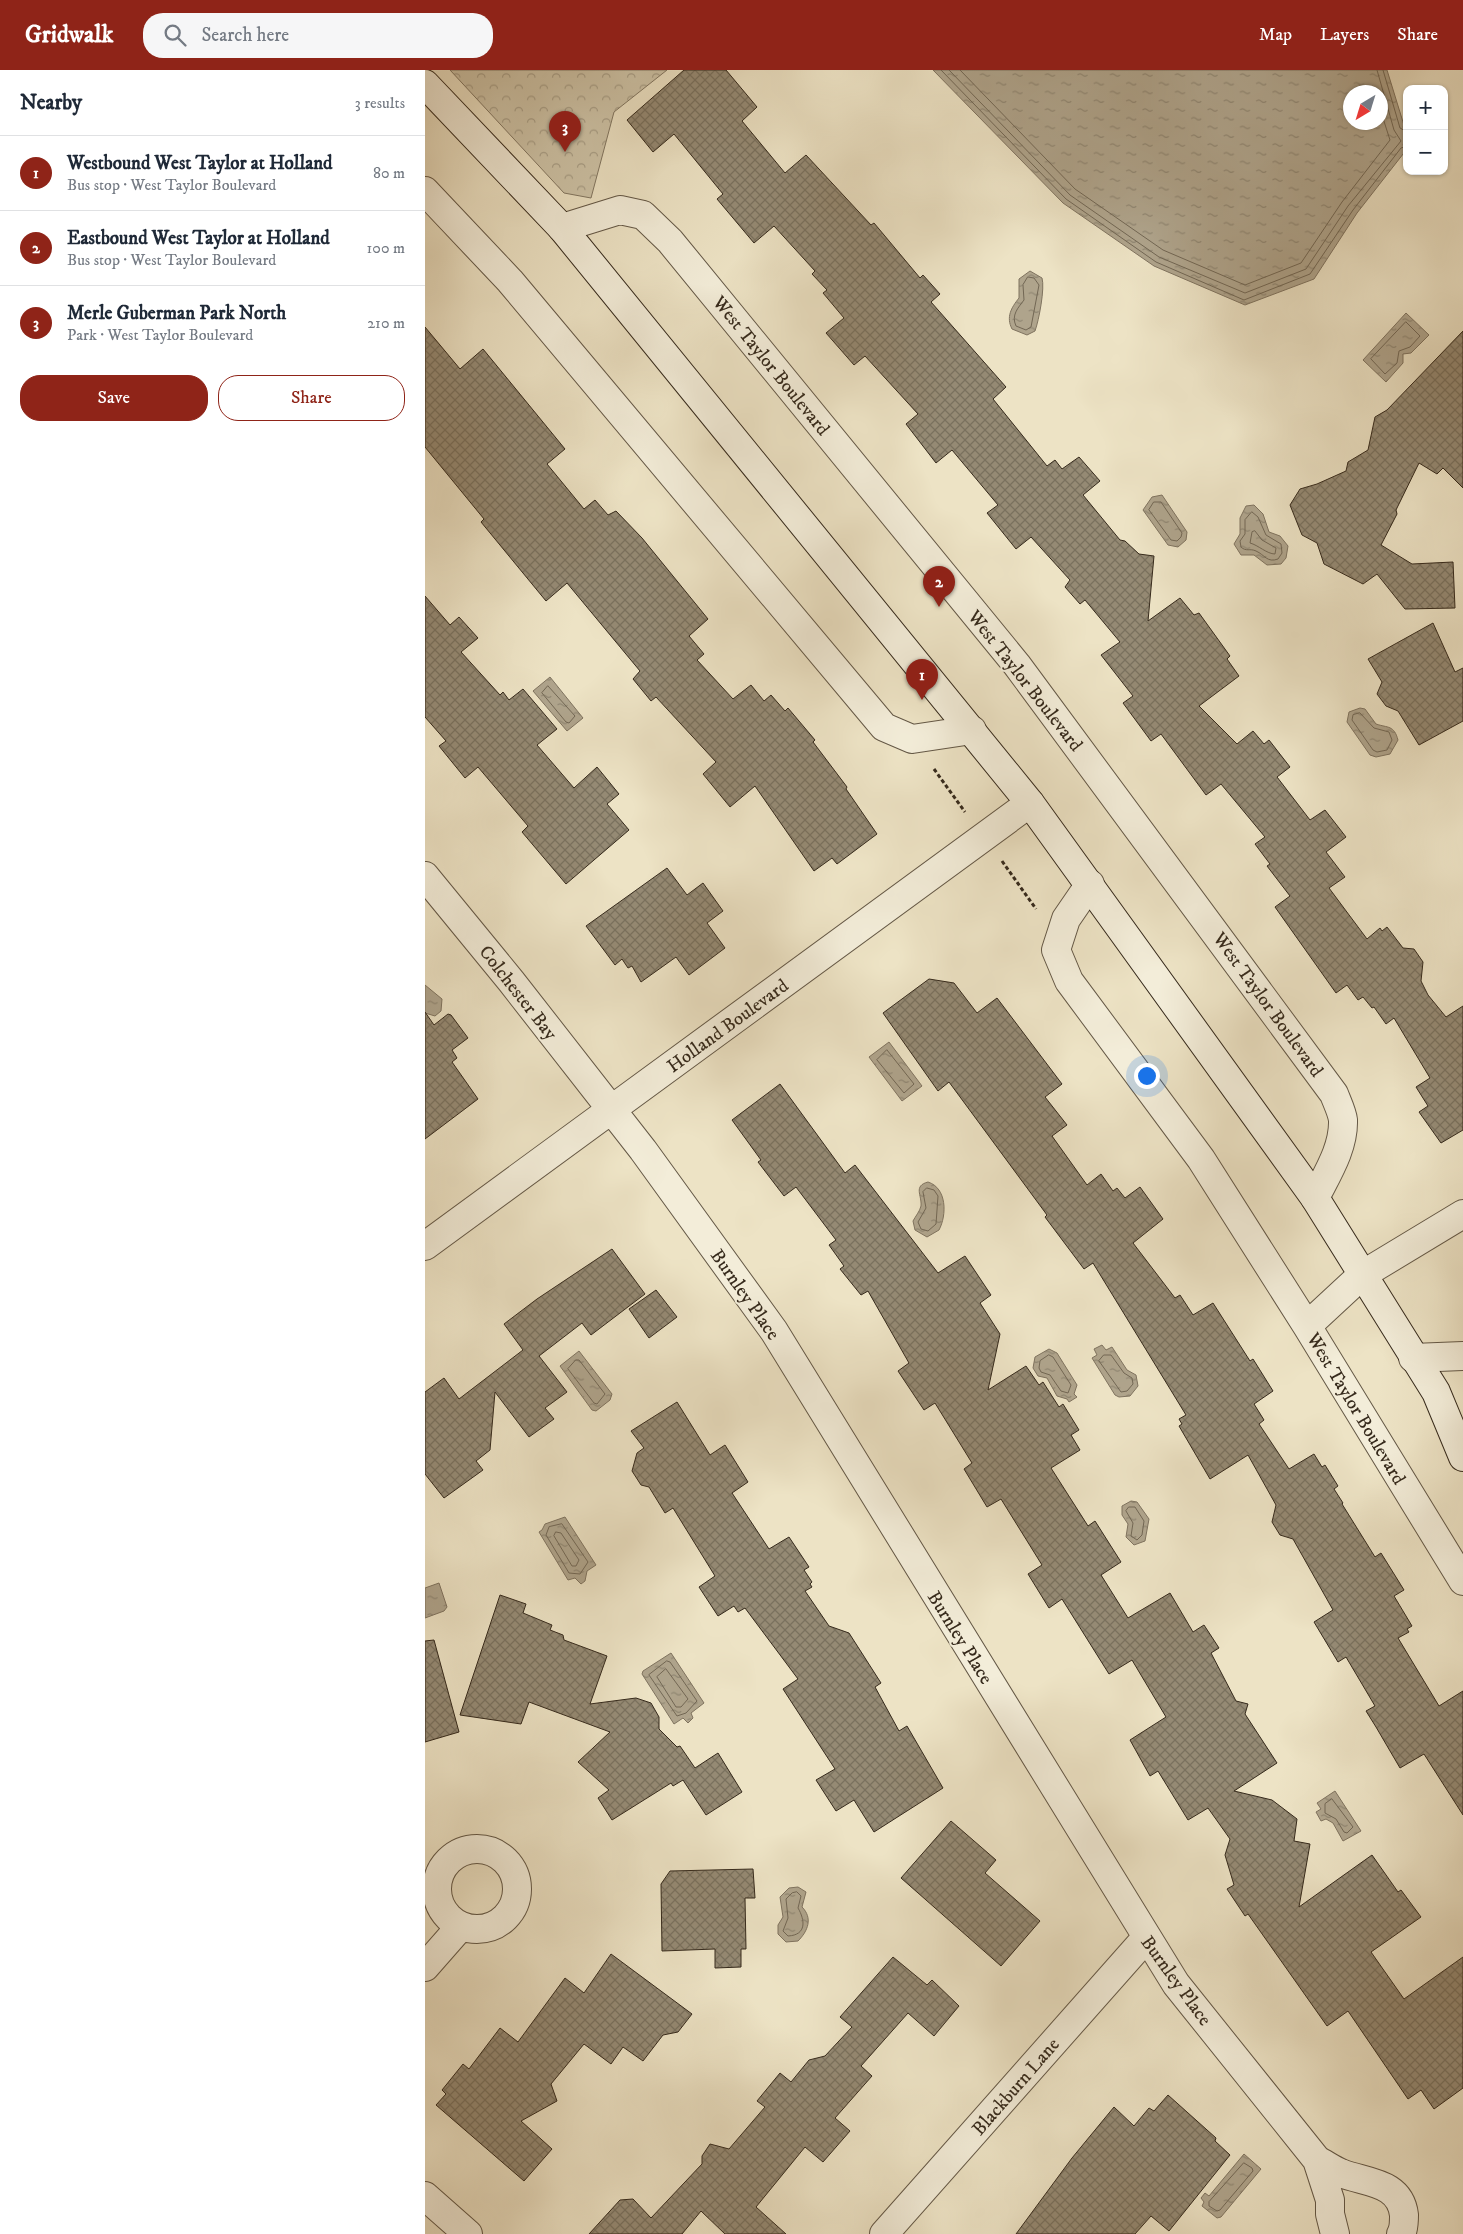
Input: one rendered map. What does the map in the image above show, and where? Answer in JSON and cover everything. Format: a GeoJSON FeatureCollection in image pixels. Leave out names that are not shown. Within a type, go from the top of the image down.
{"type":"FeatureCollection","features":[{"type":"Feature","properties":{"kind":"street"},"geometry":{"type":"LineString","coordinates":[[425,84],[562,228],[1030,803],[1315,1198],[1413,1358],[1436,1392],[1463,1457]]}},
{"type":"Feature","properties":{"kind":"street"},"geometry":{"type":"LineString","coordinates":[[425,191],[511,281],[884,727],[912,739],[972,730]]}},
{"type":"Feature","properties":{"kind":"street","name":"West Taylor Boulevard"},"geometry":{"type":"LineString","coordinates":[[562,228],[620,210],[643,215],[670,241],[1017,664],[1334,1094],[1343,1119],[1341,1135],[1337,1153],[1315,1198]]}},
{"type":"Feature","properties":{"kind":"street","name":"Holland Boulevard"},"geometry":{"type":"LineString","coordinates":[[425,1246],[1030,803]]}},
{"type":"Feature","properties":{"kind":"street","name":"Colchester Bay"},"geometry":{"type":"LineString","coordinates":[[425,876],[511,981],[611,1110]]}},
{"type":"Feature","properties":{"kind":"street","name":"West Taylor Boulevard"},"geometry":{"type":"LineString","coordinates":[[1089,884],[1066,919],[1056,950],[1069,981],[1201,1159],[1307,1326],[1463,1581]]}},
{"type":"Feature","properties":{"kind":"street","name":"Burnley Place"},"geometry":{"type":"LineString","coordinates":[[611,1110],[643,1150],[773,1331],[1176,1984],[1317,2160],[1330,2200],[1330,2214],[1335,2234]]}},
{"type":"Feature","properties":{"kind":"street"},"geometry":{"type":"LineString","coordinates":[[1307,1326],[1362,1275],[1463,1214]]}},
{"type":"Feature","properties":{"kind":"street"},"geometry":{"type":"LineString","coordinates":[[1413,1358],[1463,1356]]}},
{"type":"Feature","properties":{"kind":"street"},"geometry":{"type":"LineString","coordinates":[[1436,1392],[1463,1418]]}},
{"type":"Feature","properties":{"kind":"street"},"geometry":{"type":"LineString","coordinates":[[425,1967],[461,1926]]}},
{"type":"Feature","properties":{"kind":"street","name":"Blackburn Lane"},"geometry":{"type":"LineString","coordinates":[[884,2234],[1146,1938]]}},
{"type":"Feature","properties":{"kind":"street","name":"Burnley Place"},"geometry":{"type":"LineString","coordinates":[[1317,2160],[1338,2172],[1368,2180],[1391,2190],[1402,2204],[1404,2218],[1401,2234]]}},
{"type":"Feature","properties":{"kind":"street"},"geometry":{"type":"LineString","coordinates":[[425,2196],[468,2234]]}},
{"type":"Feature","properties":{"kind":"green space"},"geometry":{"type":"Polygon","coordinates":[[[450,70],[667,70],[614,112],[591,198],[564,193],[450,70]]]}},
{"type":"Feature","properties":{"kind":"water"},"geometry":{"type":"Polygon","coordinates":[[[933,70],[1387,70],[1403,122],[1403,154],[1357,213],[1314,279],[1245,305],[1154,266],[1063,203],[933,70]]]}},
{"type":"Feature","properties":{"kind":"water"},"geometry":{"type":"Polygon","coordinates":[[[1030,271],[1042,278],[1043,289],[1035,331],[1027,335],[1012,329],[1009,317],[1019,298],[1019,279],[1030,271]]]}},
{"type":"Feature","properties":{"kind":"water"},"geometry":{"type":"Polygon","coordinates":[[[1406,313],[1429,335],[1411,353],[1403,354],[1403,363],[1386,382],[1363,360],[1406,313]]]}},
{"type":"Feature","properties":{"kind":"water"},"geometry":{"type":"Polygon","coordinates":[[[1162,495],[1187,532],[1186,540],[1178,547],[1168,545],[1143,510],[1152,497],[1162,495]]]}},
{"type":"Feature","properties":{"kind":"water"},"geometry":{"type":"Polygon","coordinates":[[[1254,505],[1263,514],[1269,532],[1280,536],[1288,546],[1286,558],[1281,564],[1267,565],[1254,555],[1241,555],[1234,544],[1240,534],[1240,518],[1246,506],[1254,505]]]}},
{"type":"Feature","properties":{"kind":"water"},"geometry":{"type":"Polygon","coordinates":[[[550,677],[583,718],[567,731],[533,691],[550,677]]]}},
{"type":"Feature","properties":{"kind":"water"},"geometry":{"type":"Polygon","coordinates":[[[1360,708],[1365,709],[1376,724],[1390,728],[1395,732],[1398,740],[1390,754],[1376,757],[1370,755],[1347,722],[1349,712],[1360,708]]]}},
{"type":"Feature","properties":{"kind":"water"},"geometry":{"type":"Polygon","coordinates":[[[425,985],[442,999],[441,1011],[435,1016],[425,1013],[425,985]]]}},
{"type":"Feature","properties":{"kind":"water"},"geometry":{"type":"Polygon","coordinates":[[[889,1042],[922,1086],[902,1101],[869,1057],[889,1042]]]}},
{"type":"Feature","properties":{"kind":"water"},"geometry":{"type":"Polygon","coordinates":[[[928,1182],[939,1190],[944,1203],[944,1210],[939,1230],[927,1237],[915,1230],[913,1221],[921,1206],[919,1188],[928,1182]]]}},
{"type":"Feature","properties":{"kind":"water"},"geometry":{"type":"Polygon","coordinates":[[[1102,1345],[1106,1350],[1112,1347],[1127,1370],[1136,1375],[1138,1386],[1130,1396],[1119,1397],[1115,1395],[1092,1358],[1097,1355],[1094,1349],[1102,1345]]]}},
{"type":"Feature","properties":{"kind":"water"},"geometry":{"type":"Polygon","coordinates":[[[1049,1349],[1057,1353],[1077,1385],[1074,1394],[1077,1397],[1069,1402],[1067,1399],[1057,1396],[1047,1378],[1038,1376],[1033,1368],[1035,1357],[1049,1349]]]}},
{"type":"Feature","properties":{"kind":"water"},"geometry":{"type":"Polygon","coordinates":[[[579,1351],[612,1394],[610,1400],[596,1411],[592,1410],[560,1366],[579,1351]]]}},
{"type":"Feature","properties":{"kind":"water"},"geometry":{"type":"Polygon","coordinates":[[[1131,1501],[1137,1502],[1149,1519],[1145,1541],[1134,1545],[1126,1537],[1128,1524],[1122,1515],[1122,1506],[1131,1501]]]}},
{"type":"Feature","properties":{"kind":"water"},"geometry":{"type":"Polygon","coordinates":[[[565,1517],[596,1565],[587,1571],[585,1581],[581,1584],[575,1578],[568,1580],[539,1532],[545,1524],[565,1517]]]}},
{"type":"Feature","properties":{"kind":"water"},"geometry":{"type":"Polygon","coordinates":[[[439,1583],[447,1607],[444,1611],[425,1618],[425,1588],[439,1583]]]}},
{"type":"Feature","properties":{"kind":"water"},"geometry":{"type":"Polygon","coordinates":[[[671,1653],[704,1703],[691,1713],[693,1718],[688,1723],[683,1718],[674,1724],[642,1674],[643,1671],[671,1653]]]}},
{"type":"Feature","properties":{"kind":"water"},"geometry":{"type":"Polygon","coordinates":[[[1335,1791],[1361,1831],[1343,1841],[1333,1823],[1326,1819],[1321,1821],[1316,1812],[1321,1809],[1317,1803],[1335,1791]]]}},
{"type":"Feature","properties":{"kind":"water"},"geometry":{"type":"Polygon","coordinates":[[[798,1887],[806,1892],[802,1907],[808,1920],[807,1929],[798,1941],[786,1942],[778,1934],[778,1925],[783,1917],[780,1897],[789,1888],[798,1887]]]}},
{"type":"Feature","properties":{"kind":"water"},"geometry":{"type":"Polygon","coordinates":[[[1244,2154],[1261,2169],[1221,2217],[1217,2218],[1202,2206],[1204,2202],[1201,2198],[1205,2193],[1209,2196],[1244,2154]]]}},
{"type":"Feature","properties":{"kind":"building"},"geometry":{"type":"Polygon","coordinates":[[[684,70],[726,70],[757,107],[742,121],[785,173],[806,155],[871,225],[874,223],[920,278],[923,275],[940,294],[931,302],[1006,387],[993,399],[1047,466],[1055,460],[1062,469],[1079,457],[1100,481],[1083,495],[1120,540],[1125,541],[1139,554],[1154,556],[1148,621],[1180,598],[1194,615],[1199,613],[1230,656],[1227,659],[1239,676],[1199,706],[1237,744],[1253,731],[1264,744],[1269,740],[1290,767],[1277,777],[1310,820],[1325,810],[1346,837],[1326,852],[1345,877],[1329,888],[1367,939],[1380,928],[1382,931],[1387,927],[1403,948],[1414,949],[1423,962],[1421,981],[1428,995],[1446,1017],[1463,1006],[1463,1130],[1441,1143],[1419,1112],[1428,1106],[1416,1087],[1430,1078],[1394,1018],[1386,1024],[1374,1007],[1372,1008],[1363,997],[1358,1000],[1347,985],[1336,993],[1275,907],[1290,896],[1267,866],[1270,864],[1255,844],[1265,837],[1221,784],[1206,795],[1161,734],[1151,741],[1123,703],[1133,696],[1101,655],[1120,642],[1085,600],[1080,604],[1065,587],[1070,580],[1031,537],[1016,549],[987,513],[998,505],[952,450],[936,463],[906,424],[918,414],[865,356],[854,365],[826,333],[844,318],[823,293],[827,290],[812,274],[815,271],[774,226],[754,243],[717,199],[723,194],[674,134],[653,152],[627,120],[684,70]]]}},
{"type":"Feature","properties":{"kind":"building"},"geometry":{"type":"Polygon","coordinates":[[[425,327],[460,369],[483,349],[565,449],[547,464],[584,509],[595,500],[608,515],[616,511],[642,538],[708,619],[689,636],[704,654],[697,660],[733,699],[751,685],[764,701],[771,695],[785,711],[788,708],[815,740],[813,742],[847,787],[846,789],[877,834],[837,864],[832,858],[814,871],[755,786],[730,807],[703,774],[716,762],[656,697],[651,701],[633,679],[640,671],[567,583],[546,601],[481,522],[484,519],[425,447],[425,327]]]}},
{"type":"Feature","properties":{"kind":"building"},"geometry":{"type":"Polygon","coordinates":[[[1463,331],[1463,488],[1443,468],[1437,474],[1419,463],[1381,545],[1412,564],[1453,562],[1455,608],[1405,609],[1377,574],[1363,584],[1324,564],[1317,543],[1302,535],[1290,505],[1300,489],[1317,484],[1346,471],[1348,462],[1368,450],[1375,417],[1387,410],[1463,331]]]}},
{"type":"Feature","properties":{"kind":"building"},"geometry":{"type":"Polygon","coordinates":[[[425,596],[450,625],[459,617],[478,638],[461,652],[500,695],[503,692],[509,700],[523,689],[557,729],[537,745],[574,788],[597,767],[619,794],[607,804],[629,830],[566,884],[522,832],[528,826],[478,767],[465,778],[439,746],[446,741],[425,717],[425,596]]]}},
{"type":"Feature","properties":{"kind":"building"},"geometry":{"type":"Polygon","coordinates":[[[1433,623],[1455,672],[1463,668],[1463,721],[1419,745],[1398,711],[1386,706],[1377,694],[1382,682],[1368,659],[1433,623]]]}},
{"type":"Feature","properties":{"kind":"building"},"geometry":{"type":"Polygon","coordinates":[[[667,868],[687,895],[703,883],[723,911],[707,923],[725,948],[689,975],[676,957],[641,982],[632,966],[628,968],[622,959],[615,965],[586,926],[667,868]]]}},
{"type":"Feature","properties":{"kind":"building"},"geometry":{"type":"Polygon","coordinates":[[[929,979],[954,983],[977,1013],[997,998],[1062,1084],[1045,1097],[1067,1125],[1052,1136],[1087,1185],[1101,1174],[1113,1191],[1117,1188],[1125,1198],[1140,1187],[1163,1219],[1133,1243],[1175,1298],[1180,1295],[1193,1315],[1213,1303],[1250,1361],[1253,1359],[1273,1391],[1254,1404],[1264,1420],[1259,1424],[1289,1469],[1314,1454],[1322,1467],[1325,1465],[1338,1486],[1334,1489],[1342,1504],[1375,1557],[1381,1553],[1404,1590],[1394,1596],[1412,1626],[1407,1629],[1409,1632],[1398,1638],[1439,1706],[1463,1691],[1463,1815],[1424,1754],[1400,1768],[1366,1711],[1375,1706],[1346,1657],[1338,1662],[1314,1622],[1333,1610],[1293,1539],[1280,1535],[1272,1522],[1276,1505],[1248,1455],[1210,1479],[1179,1426],[1182,1424],[1179,1419],[1186,1415],[1093,1263],[1084,1269],[1045,1217],[1047,1215],[949,1082],[938,1091],[883,1013],[929,979]]]}},
{"type":"Feature","properties":{"kind":"building"},"geometry":{"type":"Polygon","coordinates":[[[425,1012],[434,1025],[448,1014],[451,1015],[468,1038],[452,1050],[457,1058],[452,1062],[478,1099],[425,1139],[425,1012]]]}},
{"type":"Feature","properties":{"kind":"building"},"geometry":{"type":"Polygon","coordinates":[[[780,1084],[845,1173],[855,1165],[938,1273],[965,1256],[991,1295],[980,1303],[1000,1334],[988,1390],[1026,1366],[1039,1385],[1043,1382],[1059,1407],[1063,1404],[1079,1430],[1071,1435],[1080,1450],[1051,1468],[1088,1526],[1095,1521],[1121,1562],[1101,1575],[1128,1618],[1170,1593],[1193,1632],[1204,1625],[1219,1648],[1211,1653],[1236,1701],[1248,1704],[1245,1714],[1277,1763],[1234,1791],[1272,1800],[1297,1819],[1294,1841],[1310,1844],[1299,1907],[1372,1855],[1398,1892],[1401,1890],[1421,1917],[1371,1952],[1404,1999],[1463,1957],[1463,2088],[1434,2109],[1421,2090],[1408,2099],[1348,2011],[1327,2026],[1248,1914],[1245,1916],[1227,1889],[1234,1885],[1225,1855],[1230,1839],[1208,1808],[1188,1820],[1158,1771],[1150,1776],[1130,1740],[1166,1717],[1132,1660],[1109,1674],[1062,1599],[1049,1608],[1028,1574],[1042,1565],[1001,1499],[987,1507],[964,1469],[972,1463],[935,1403],[924,1410],[898,1371],[909,1363],[868,1291],[861,1295],[840,1269],[844,1266],[829,1245],[836,1240],[796,1187],[784,1196],[758,1162],[761,1160],[732,1120],[780,1084]]]}},
{"type":"Feature","properties":{"kind":"building"},"geometry":{"type":"Polygon","coordinates":[[[612,1249],[645,1294],[591,1335],[582,1323],[539,1356],[567,1392],[545,1408],[554,1419],[529,1437],[495,1392],[490,1450],[476,1461],[483,1470],[444,1498],[425,1474],[425,1392],[444,1378],[459,1399],[523,1350],[504,1324],[537,1299],[612,1249]]]}},
{"type":"Feature","properties":{"kind":"building"},"geometry":{"type":"Polygon","coordinates":[[[656,1290],[677,1317],[649,1338],[629,1309],[656,1290]]]}},
{"type":"Feature","properties":{"kind":"building"},"geometry":{"type":"Polygon","coordinates":[[[677,1402],[710,1455],[725,1445],[748,1482],[732,1493],[769,1549],[789,1537],[809,1567],[804,1570],[812,1582],[810,1584],[812,1587],[805,1591],[829,1626],[849,1633],[881,1683],[875,1687],[899,1731],[907,1726],[943,1788],[874,1832],[854,1800],[836,1811],[816,1780],[835,1769],[783,1689],[798,1679],[745,1608],[738,1612],[734,1606],[718,1616],[699,1587],[715,1576],[673,1508],[665,1513],[649,1487],[641,1485],[632,1471],[637,1453],[644,1448],[631,1431],[677,1402]]]}},
{"type":"Feature","properties":{"kind":"building"},"geometry":{"type":"Polygon","coordinates":[[[500,1595],[526,1604],[523,1613],[552,1625],[550,1630],[563,1635],[564,1640],[607,1656],[590,1704],[636,1698],[651,1703],[659,1717],[659,1729],[677,1747],[680,1746],[695,1768],[718,1753],[742,1792],[706,1815],[683,1780],[673,1786],[671,1783],[612,1820],[598,1798],[609,1790],[578,1762],[610,1732],[529,1702],[521,1724],[460,1715],[500,1595]]]}},
{"type":"Feature","properties":{"kind":"building"},"geometry":{"type":"Polygon","coordinates":[[[434,1640],[459,1732],[425,1742],[425,1641],[434,1640]]]}},
{"type":"Feature","properties":{"kind":"building"},"geometry":{"type":"Polygon","coordinates":[[[951,1821],[996,1860],[985,1873],[1040,1921],[1001,1966],[901,1878],[951,1821]]]}},
{"type":"Feature","properties":{"kind":"building"},"geometry":{"type":"Polygon","coordinates":[[[753,1869],[755,1898],[745,1898],[746,1949],[741,1949],[741,1967],[715,1968],[715,1949],[662,1951],[661,1884],[670,1871],[753,1869]]]}},
{"type":"Feature","properties":{"kind":"building"},"geometry":{"type":"Polygon","coordinates":[[[611,1954],[692,2014],[678,2032],[663,2035],[643,2061],[623,2047],[611,2064],[584,2044],[551,2084],[557,2101],[521,2121],[552,2149],[524,2181],[436,2105],[446,2094],[442,2090],[463,2064],[469,2069],[500,2028],[518,2042],[565,1978],[584,1993],[611,1954]]]}},
{"type":"Feature","properties":{"kind":"building"},"geometry":{"type":"Polygon","coordinates":[[[893,1957],[927,1985],[932,1980],[959,2006],[934,2036],[908,2013],[861,2066],[872,2076],[835,2118],[850,2131],[823,2162],[805,2147],[756,2207],[786,2234],[725,2234],[701,2211],[682,2234],[589,2234],[620,2200],[633,2199],[651,2218],[702,2164],[702,2156],[710,2144],[729,2149],[765,2107],[757,2101],[780,2073],[791,2082],[809,2060],[825,2056],[852,2027],[840,2017],[893,1957]]]}},
{"type":"Feature","properties":{"kind":"building"},"geometry":{"type":"Polygon","coordinates":[[[1168,2095],[1216,2138],[1215,2141],[1230,2155],[1169,2231],[1151,2216],[1135,2234],[1016,2234],[1072,2158],[1114,2107],[1134,2126],[1149,2108],[1154,2111],[1168,2095]]]}},
{"type":"Feature","properties":{"kind":"place","name":"Merle Guberman Park North"},"geometry":{"type":"Point","coordinates":[565,152]}},
{"type":"Feature","properties":{"kind":"place","name":"Eastbound West Taylor at Holland"},"geometry":{"type":"Point","coordinates":[939,607]}},
{"type":"Feature","properties":{"kind":"place","name":"Westbound West Taylor at Holland"},"geometry":{"type":"Point","coordinates":[922,700]}}]}
